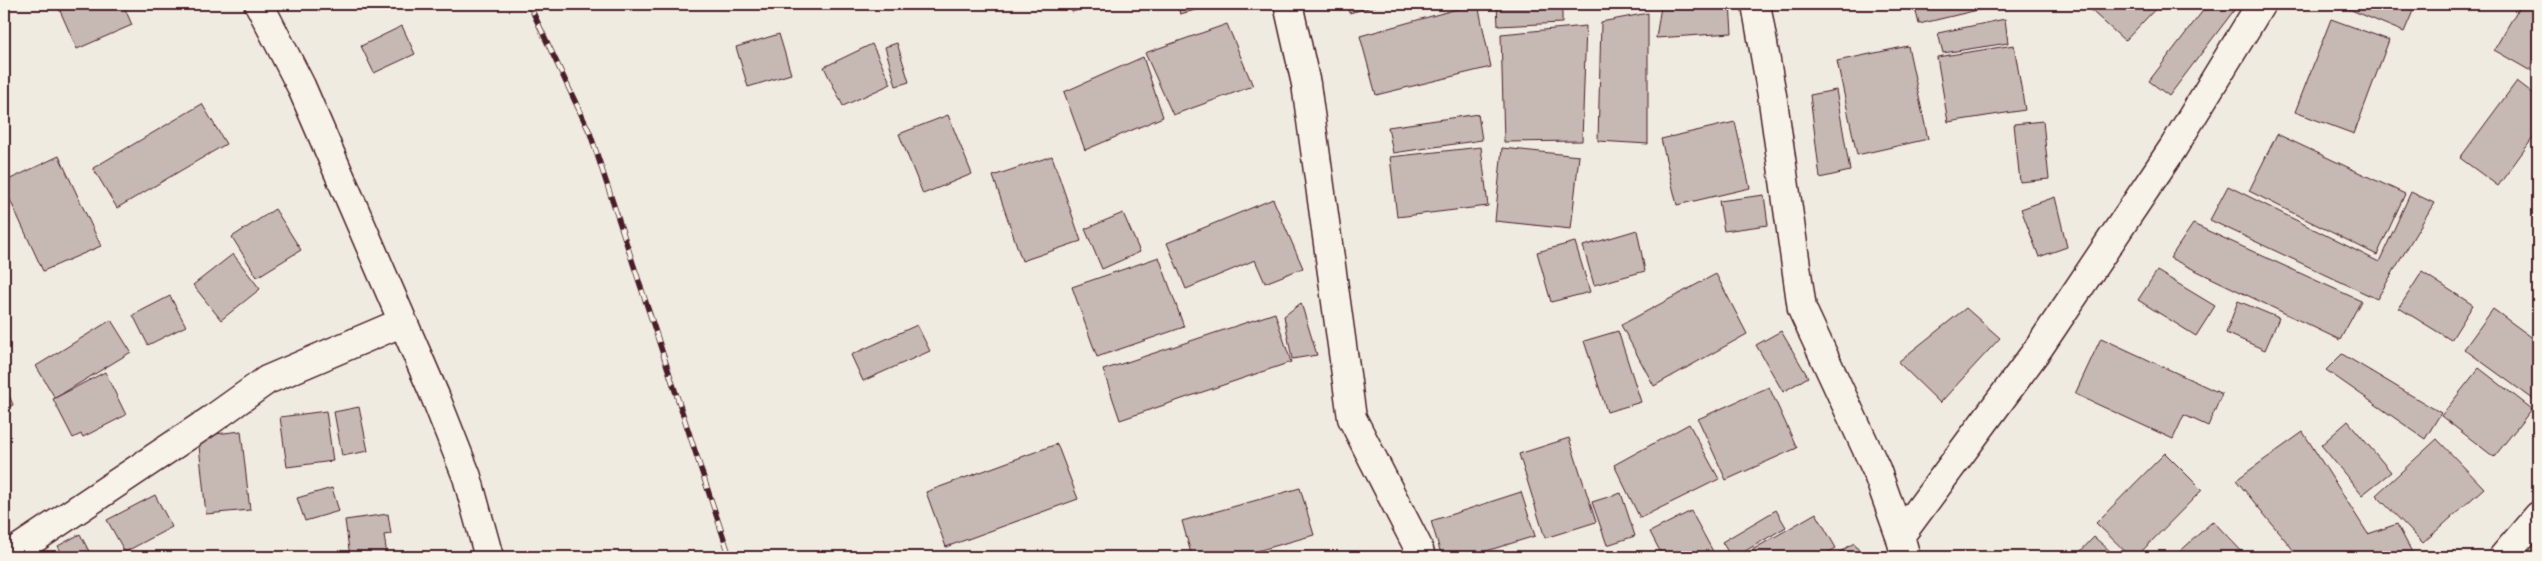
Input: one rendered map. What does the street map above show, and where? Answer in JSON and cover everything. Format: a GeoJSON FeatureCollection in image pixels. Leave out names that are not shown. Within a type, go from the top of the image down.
{"type":"FeatureCollection","features":[{"type":"Feature","properties":{"kind":"street"},"geometry":{"type":"LineString","coordinates":[[259,4],[301,86],[403,322],[467,477],[489,557]]}},
{"type":"Feature","properties":{"kind":"street"},"geometry":{"type":"LineString","coordinates":[[1288,4],[1307,94],[1352,418],[1418,547],[1421,557]]}},
{"type":"Feature","properties":{"kind":"street"},"geometry":{"type":"LineString","coordinates":[[1756,4],[1773,101],[1802,309],[1876,470],[1903,546]]}},
{"type":"Feature","properties":{"kind":"street"},"geometry":{"type":"LineString","coordinates":[[1903,546],[2173,148],[2261,4]]}},
{"type":"Feature","properties":{"kind":"street"},"geometry":{"type":"LineString","coordinates":[[4,555],[20,548],[131,475],[267,380],[310,359],[403,322]]}},
{"type":"Feature","properties":{"kind":"street"},"geometry":{"type":"LineString","coordinates":[[2503,557],[2538,516]]}},
{"type":"Feature","properties":{"kind":"building"},"geometry":{"type":"Polygon","coordinates":[[[57,4],[123,4],[132,25],[77,49],[57,4]]]}},
{"type":"Feature","properties":{"kind":"building"},"geometry":{"type":"Polygon","coordinates":[[[789,4],[804,4],[791,9],[789,4]]]}},
{"type":"Feature","properties":{"kind":"building"},"geometry":{"type":"Polygon","coordinates":[[[1069,4],[1098,4],[1072,12],[1069,4]]]}},
{"type":"Feature","properties":{"kind":"building"},"geometry":{"type":"Polygon","coordinates":[[[1177,4],[1219,4],[1180,14],[1177,4]]]}},
{"type":"Feature","properties":{"kind":"building"},"geometry":{"type":"Polygon","coordinates":[[[1347,4],[1383,4],[1349,13],[1347,4]]]}},
{"type":"Feature","properties":{"kind":"building"},"geometry":{"type":"Polygon","coordinates":[[[1478,4],[1491,67],[1376,95],[1360,36],[1478,4]]]}},
{"type":"Feature","properties":{"kind":"building"},"geometry":{"type":"Polygon","coordinates":[[[1497,4],[1562,4],[1562,23],[1498,26],[1497,4]]]}},
{"type":"Feature","properties":{"kind":"building"},"geometry":{"type":"Polygon","coordinates":[[[1604,4],[1623,4],[1606,7],[1604,4]]]}},
{"type":"Feature","properties":{"kind":"building"},"geometry":{"type":"Polygon","coordinates":[[[1673,4],[1730,4],[1732,33],[1656,38],[1661,6],[1673,4]]]}},
{"type":"Feature","properties":{"kind":"building"},"geometry":{"type":"Polygon","coordinates":[[[1914,4],[2003,4],[1919,24],[1914,4]]]}},
{"type":"Feature","properties":{"kind":"building"},"geometry":{"type":"Polygon","coordinates":[[[2084,4],[2160,4],[2125,41],[2084,4]]]}},
{"type":"Feature","properties":{"kind":"building"},"geometry":{"type":"Polygon","coordinates":[[[2208,4],[2229,4],[2235,9],[2169,96],[2149,81],[2208,4]]]}},
{"type":"Feature","properties":{"kind":"building"},"geometry":{"type":"Polygon","coordinates":[[[2345,4],[2416,4],[2404,32],[2344,7],[2345,4]]]}},
{"type":"Feature","properties":{"kind":"building"},"geometry":{"type":"Polygon","coordinates":[[[2521,4],[2538,4],[2538,54],[2529,70],[2494,50],[2521,4]]]}},
{"type":"Feature","properties":{"kind":"building"},"geometry":{"type":"Polygon","coordinates":[[[1648,13],[1648,144],[1598,141],[1601,22],[1648,13]]]}},
{"type":"Feature","properties":{"kind":"building"},"geometry":{"type":"Polygon","coordinates":[[[2005,19],[2008,43],[1943,53],[1938,33],[2005,19]]]}},
{"type":"Feature","properties":{"kind":"building"},"geometry":{"type":"Polygon","coordinates":[[[2331,19],[2389,40],[2354,134],[2295,112],[2331,19]]]}},
{"type":"Feature","properties":{"kind":"building"},"geometry":{"type":"Polygon","coordinates":[[[1227,24],[1253,86],[1173,115],[1145,53],[1227,24]]]}},
{"type":"Feature","properties":{"kind":"building"},"geometry":{"type":"Polygon","coordinates":[[[402,26],[415,54],[374,73],[361,46],[402,26]]]}},
{"type":"Feature","properties":{"kind":"building"},"geometry":{"type":"Polygon","coordinates":[[[1586,26],[1582,141],[1504,142],[1501,34],[1586,26]]]}},
{"type":"Feature","properties":{"kind":"building"},"geometry":{"type":"Polygon","coordinates":[[[779,34],[791,74],[748,87],[736,47],[779,34]]]}},
{"type":"Feature","properties":{"kind":"building"},"geometry":{"type":"Polygon","coordinates":[[[897,43],[909,82],[896,86],[885,47],[897,43]]]}},
{"type":"Feature","properties":{"kind":"building"},"geometry":{"type":"Polygon","coordinates":[[[872,44],[891,84],[843,106],[824,67],[872,44]]]}},
{"type":"Feature","properties":{"kind":"building"},"geometry":{"type":"Polygon","coordinates":[[[2014,45],[2025,110],[1948,122],[1937,57],[2014,45]]]}},
{"type":"Feature","properties":{"kind":"building"},"geometry":{"type":"Polygon","coordinates":[[[1908,46],[1928,139],[1857,155],[1837,61],[1908,46]]]}},
{"type":"Feature","properties":{"kind":"building"},"geometry":{"type":"Polygon","coordinates":[[[1143,57],[1163,117],[1085,150],[1064,92],[1143,57]]]}},
{"type":"Feature","properties":{"kind":"building"},"geometry":{"type":"Polygon","coordinates":[[[2517,81],[2538,97],[2538,131],[2498,186],[2460,158],[2517,81]]]}},
{"type":"Feature","properties":{"kind":"building"},"geometry":{"type":"Polygon","coordinates":[[[1836,90],[1850,171],[1820,178],[1810,95],[1836,90]]]}},
{"type":"Feature","properties":{"kind":"building"},"geometry":{"type":"Polygon","coordinates":[[[202,104],[226,144],[117,208],[93,168],[202,104]]]}},
{"type":"Feature","properties":{"kind":"building"},"geometry":{"type":"Polygon","coordinates":[[[1478,114],[1482,140],[1393,153],[1388,127],[1478,114]]]}},
{"type":"Feature","properties":{"kind":"building"},"geometry":{"type":"Polygon","coordinates":[[[948,115],[972,174],[923,194],[899,134],[948,115]]]}},
{"type":"Feature","properties":{"kind":"building"},"geometry":{"type":"Polygon","coordinates":[[[2043,121],[2049,179],[2020,182],[2014,124],[2043,121]]]}},
{"type":"Feature","properties":{"kind":"building"},"geometry":{"type":"Polygon","coordinates":[[[1735,122],[1750,188],[1677,205],[1661,139],[1735,122]]]}},
{"type":"Feature","properties":{"kind":"building"},"geometry":{"type":"Polygon","coordinates":[[[2277,134],[2405,194],[2377,255],[2249,191],[2277,134]]]}},
{"type":"Feature","properties":{"kind":"building"},"geometry":{"type":"Polygon","coordinates":[[[1481,147],[1488,206],[1397,217],[1390,157],[1481,147]]]}},
{"type":"Feature","properties":{"kind":"building"},"geometry":{"type":"Polygon","coordinates":[[[1502,148],[1579,156],[1571,229],[1495,221],[1502,148]]]}},
{"type":"Feature","properties":{"kind":"building"},"geometry":{"type":"Polygon","coordinates":[[[59,156],[101,246],[43,271],[4,187],[4,182],[59,156]]]}},
{"type":"Feature","properties":{"kind":"building"},"geometry":{"type":"Polygon","coordinates":[[[1052,156],[1081,241],[1022,261],[993,176],[1052,156]]]}},
{"type":"Feature","properties":{"kind":"building"},"geometry":{"type":"Polygon","coordinates":[[[2228,186],[2379,262],[2411,192],[2434,203],[2377,299],[2210,220],[2228,186]]]}},
{"type":"Feature","properties":{"kind":"building"},"geometry":{"type":"Polygon","coordinates":[[[1764,195],[1768,225],[1724,231],[1719,201],[1764,195]]]}},
{"type":"Feature","properties":{"kind":"building"},"geometry":{"type":"Polygon","coordinates":[[[2055,197],[2067,247],[2039,257],[2021,209],[2055,197]]]}},
{"type":"Feature","properties":{"kind":"building"},"geometry":{"type":"Polygon","coordinates":[[[1273,199],[1303,268],[1265,283],[1255,260],[1186,289],[1167,243],[1273,199]]]}},
{"type":"Feature","properties":{"kind":"building"},"geometry":{"type":"Polygon","coordinates":[[[275,209],[301,250],[257,277],[232,237],[275,209]]]}},
{"type":"Feature","properties":{"kind":"building"},"geometry":{"type":"Polygon","coordinates":[[[1123,213],[1140,252],[1102,269],[1085,229],[1123,213]]]}},
{"type":"Feature","properties":{"kind":"building"},"geometry":{"type":"Polygon","coordinates":[[[2193,224],[2361,301],[2340,340],[2170,258],[2193,224]]]}},
{"type":"Feature","properties":{"kind":"building"},"geometry":{"type":"Polygon","coordinates":[[[1637,230],[1645,271],[1594,285],[1583,246],[1637,230]]]}},
{"type":"Feature","properties":{"kind":"building"},"geometry":{"type":"Polygon","coordinates":[[[1575,242],[1590,292],[1551,302],[1537,252],[1575,242]]]}},
{"type":"Feature","properties":{"kind":"building"},"geometry":{"type":"Polygon","coordinates":[[[233,254],[260,289],[221,320],[193,285],[233,254]]]}},
{"type":"Feature","properties":{"kind":"building"},"geometry":{"type":"Polygon","coordinates":[[[1159,257],[1184,327],[1097,357],[1072,287],[1159,257]]]}},
{"type":"Feature","properties":{"kind":"building"},"geometry":{"type":"Polygon","coordinates":[[[2157,271],[2215,306],[2196,336],[2138,300],[2157,271]]]}},
{"type":"Feature","properties":{"kind":"building"},"geometry":{"type":"Polygon","coordinates":[[[2422,272],[2473,305],[2451,340],[2399,308],[2422,272]]]}},
{"type":"Feature","properties":{"kind":"building"},"geometry":{"type":"Polygon","coordinates":[[[1716,274],[1747,334],[1654,386],[1621,325],[1716,274]]]}},
{"type":"Feature","properties":{"kind":"building"},"geometry":{"type":"Polygon","coordinates":[[[170,296],[186,326],[148,345],[133,315],[170,296]]]}},
{"type":"Feature","properties":{"kind":"building"},"geometry":{"type":"Polygon","coordinates":[[[2238,301],[2279,318],[2265,350],[2226,333],[2238,301]]]}},
{"type":"Feature","properties":{"kind":"building"},"geometry":{"type":"Polygon","coordinates":[[[1301,303],[1317,355],[1292,359],[1284,316],[1301,303]]]}},
{"type":"Feature","properties":{"kind":"building"},"geometry":{"type":"Polygon","coordinates":[[[1966,308],[2000,338],[1940,403],[1898,362],[1966,308]]]}},
{"type":"Feature","properties":{"kind":"building"},"geometry":{"type":"Polygon","coordinates":[[[2493,309],[2538,342],[2537,402],[2464,349],[2493,309]]]}},
{"type":"Feature","properties":{"kind":"building"},"geometry":{"type":"Polygon","coordinates":[[[1275,313],[1291,362],[1120,420],[1103,370],[1275,313]]]}},
{"type":"Feature","properties":{"kind":"building"},"geometry":{"type":"Polygon","coordinates":[[[111,320],[131,352],[55,398],[36,366],[111,320]]]}},
{"type":"Feature","properties":{"kind":"building"},"geometry":{"type":"Polygon","coordinates":[[[917,325],[930,351],[863,381],[851,355],[917,325]]]}},
{"type":"Feature","properties":{"kind":"building"},"geometry":{"type":"Polygon","coordinates":[[[1618,331],[1641,402],[1607,412],[1584,341],[1618,331]]]}},
{"type":"Feature","properties":{"kind":"building"},"geometry":{"type":"Polygon","coordinates":[[[1781,331],[1808,377],[1783,392],[1756,345],[1781,331]]]}},
{"type":"Feature","properties":{"kind":"building"},"geometry":{"type":"Polygon","coordinates":[[[2101,338],[2222,394],[2208,426],[2184,415],[2173,439],[2075,394],[2101,338]]]}},
{"type":"Feature","properties":{"kind":"building"},"geometry":{"type":"Polygon","coordinates":[[[2342,354],[2441,413],[2425,439],[2326,370],[2342,354]]]}},
{"type":"Feature","properties":{"kind":"building"},"geometry":{"type":"Polygon","coordinates":[[[2479,368],[2532,409],[2494,457],[2441,416],[2479,368]]]}},
{"type":"Feature","properties":{"kind":"building"},"geometry":{"type":"Polygon","coordinates":[[[105,372],[126,415],[83,437],[81,434],[73,438],[53,399],[105,372]]]}},
{"type":"Feature","properties":{"kind":"building"},"geometry":{"type":"Polygon","coordinates":[[[4,382],[13,405],[4,409],[4,382]]]}},
{"type":"Feature","properties":{"kind":"building"},"geometry":{"type":"Polygon","coordinates":[[[1769,387],[1797,448],[1726,480],[1698,419],[1769,387]]]}},
{"type":"Feature","properties":{"kind":"building"},"geometry":{"type":"Polygon","coordinates":[[[359,407],[368,451],[342,456],[334,412],[359,407]]]}},
{"type":"Feature","properties":{"kind":"building"},"geometry":{"type":"Polygon","coordinates":[[[326,411],[333,461],[287,467],[280,417],[326,411]]]}},
{"type":"Feature","properties":{"kind":"building"},"geometry":{"type":"Polygon","coordinates":[[[2348,421],[2391,472],[2362,495],[2321,445],[2348,421]]]}},
{"type":"Feature","properties":{"kind":"building"},"geometry":{"type":"Polygon","coordinates":[[[1689,424],[1719,479],[1640,518],[1614,465],[1689,424]]]}},
{"type":"Feature","properties":{"kind":"building"},"geometry":{"type":"Polygon","coordinates":[[[241,431],[250,510],[206,514],[198,436],[241,431]]]}},
{"type":"Feature","properties":{"kind":"building"},"geometry":{"type":"Polygon","coordinates":[[[2303,432],[2368,534],[2397,524],[2414,556],[2299,557],[2236,480],[2303,432]]]}},
{"type":"Feature","properties":{"kind":"building"},"geometry":{"type":"Polygon","coordinates":[[[1569,438],[1596,522],[1545,538],[1519,454],[1569,438]]]}},
{"type":"Feature","properties":{"kind":"building"},"geometry":{"type":"Polygon","coordinates":[[[2437,439],[2484,488],[2423,543],[2376,495],[2437,439]]]}},
{"type":"Feature","properties":{"kind":"building"},"geometry":{"type":"Polygon","coordinates":[[[1057,444],[1078,499],[946,547],[926,492],[1057,444]]]}},
{"type":"Feature","properties":{"kind":"building"},"geometry":{"type":"Polygon","coordinates":[[[2165,453],[2202,490],[2136,557],[2131,557],[2096,523],[2165,453]]]}},
{"type":"Feature","properties":{"kind":"building"},"geometry":{"type":"Polygon","coordinates":[[[332,488],[339,511],[305,521],[297,498],[332,488]]]}},
{"type":"Feature","properties":{"kind":"building"},"geometry":{"type":"Polygon","coordinates":[[[1300,488],[1314,535],[1236,557],[1192,557],[1182,521],[1300,488]]]}},
{"type":"Feature","properties":{"kind":"building"},"geometry":{"type":"Polygon","coordinates":[[[1521,492],[1535,536],[1467,557],[1442,557],[1431,521],[1521,492]]]}},
{"type":"Feature","properties":{"kind":"building"},"geometry":{"type":"Polygon","coordinates":[[[1621,493],[1635,536],[1607,545],[1592,502],[1621,493]]]}},
{"type":"Feature","properties":{"kind":"building"},"geometry":{"type":"Polygon","coordinates":[[[155,495],[172,527],[125,552],[107,520],[155,495]]]}},
{"type":"Feature","properties":{"kind":"building"},"geometry":{"type":"Polygon","coordinates":[[[1776,510],[1786,527],[1735,557],[1731,557],[1722,542],[1776,510]]]}},
{"type":"Feature","properties":{"kind":"building"},"geometry":{"type":"Polygon","coordinates":[[[1691,511],[1716,557],[1663,557],[1650,532],[1691,511]]]}},
{"type":"Feature","properties":{"kind":"building"},"geometry":{"type":"Polygon","coordinates":[[[1816,513],[1836,548],[1820,557],[1740,557],[1816,513]]]}},
{"type":"Feature","properties":{"kind":"building"},"geometry":{"type":"Polygon","coordinates":[[[388,514],[391,534],[384,535],[387,555],[395,554],[395,557],[350,557],[345,520],[388,514]]]}},
{"type":"Feature","properties":{"kind":"building"},"geometry":{"type":"Polygon","coordinates":[[[2213,521],[2247,557],[2174,557],[2213,521]]]}},
{"type":"Feature","properties":{"kind":"building"},"geometry":{"type":"Polygon","coordinates":[[[80,534],[92,557],[64,557],[58,546],[80,534]]]}},
{"type":"Feature","properties":{"kind":"building"},"geometry":{"type":"Polygon","coordinates":[[[2094,537],[2117,557],[2075,557],[2094,537]]]}},
{"type":"Feature","properties":{"kind":"building"},"geometry":{"type":"Polygon","coordinates":[[[1854,543],[1863,557],[1832,557],[1854,543]]]}},
{"type":"Feature","properties":{"kind":"railway"},"geometry":{"type":"LineString","coordinates":[[529,4],[590,133],[730,557]]}}]}
